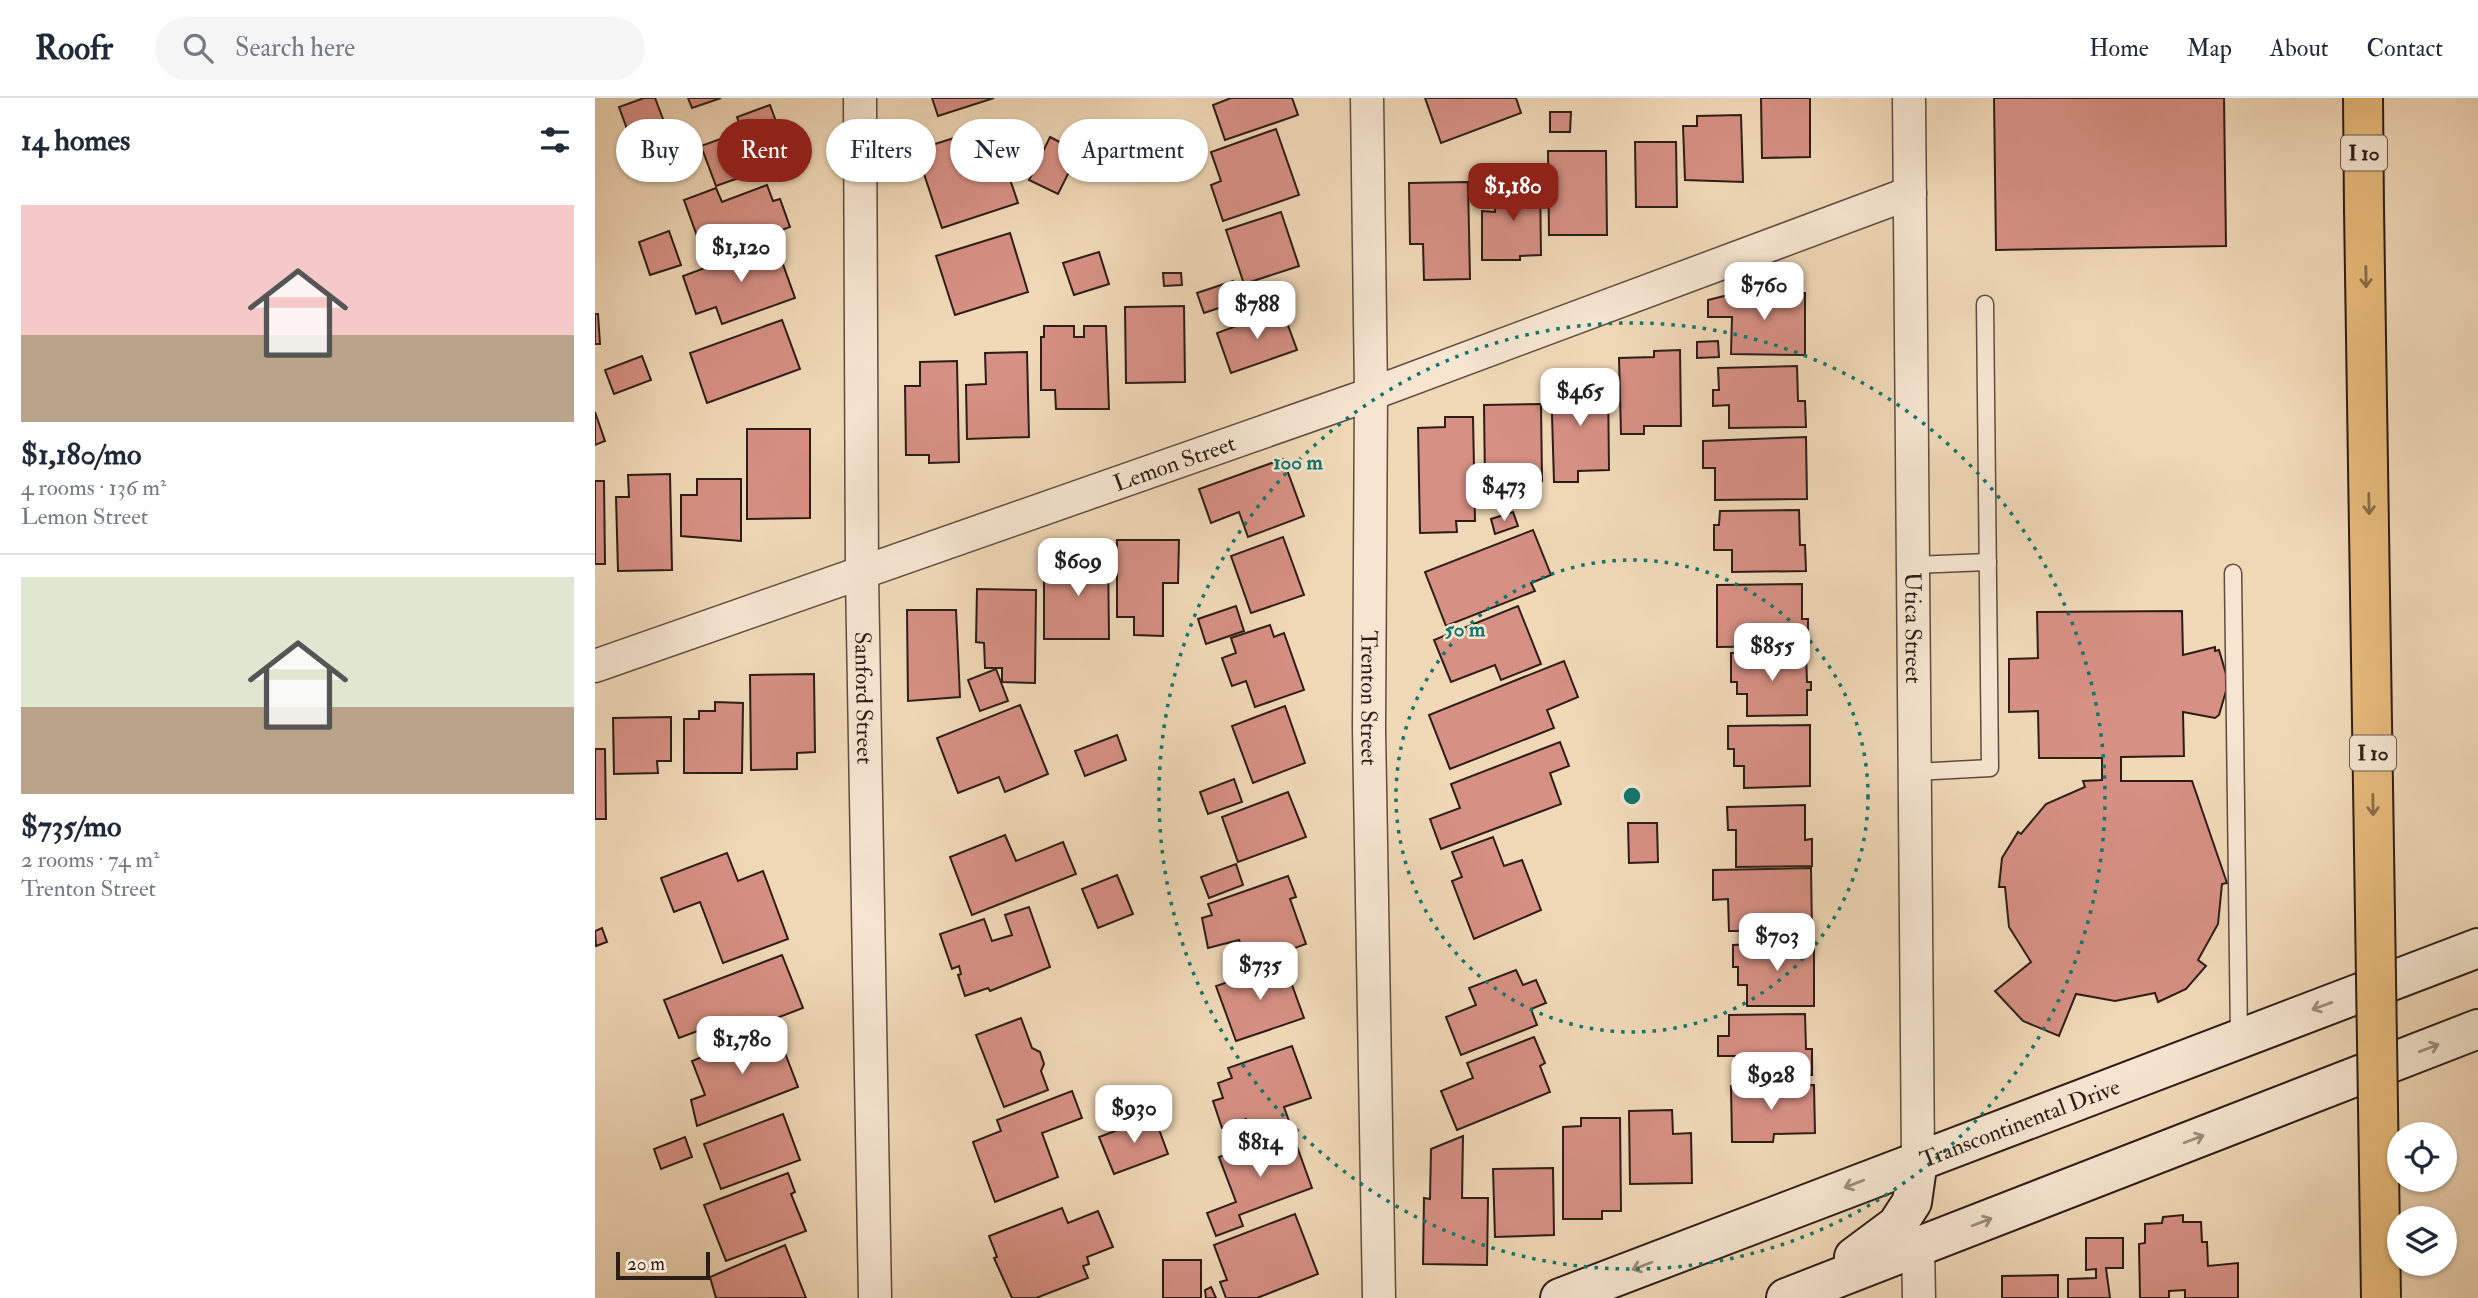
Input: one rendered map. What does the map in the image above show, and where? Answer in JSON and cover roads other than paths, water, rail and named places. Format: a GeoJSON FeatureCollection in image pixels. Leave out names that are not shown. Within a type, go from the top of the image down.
{"type":"FeatureCollection","features":[{"type":"Feature","properties":{"kind":"highway","name":"I 10"},"geometry":{"type":"LineString","coordinates":[[2363,98],[2381,1298]]}},
{"type":"Feature","properties":{"kind":"street","name":"Sanford Street"},"geometry":{"type":"LineString","coordinates":[[860,98],[862,575],[875,1298]]}},
{"type":"Feature","properties":{"kind":"street","name":"Trenton Street"},"geometry":{"type":"LineString","coordinates":[[1367,98],[1371,394],[1369,729],[1379,1298]]}},
{"type":"Feature","properties":{"kind":"street","name":"Utica Street"},"geometry":{"type":"LineString","coordinates":[[1909,98],[1917,1160]]}},
{"type":"Feature","properties":{"kind":"street","name":"Lemon Street"},"geometry":{"type":"LineString","coordinates":[[595,666],[862,575],[1371,394],[1910,193]]}},
{"type":"Feature","properties":{"kind":"street","name":"Transcontinental Drive"},"geometry":{"type":"LineString","coordinates":[[1560,1298],[2478,948]]}},
{"type":"Feature","properties":{"kind":"street"},"geometry":{"type":"LineString","coordinates":[[1786,1298],[2478,1029]]}},
{"type":"Feature","properties":{"kind":"street"},"geometry":{"type":"LineString","coordinates":[[1841,1277],[1856,1254],[1898,1225],[1912,1202],[1917,1160]]}},
{"type":"Feature","properties":{"kind":"street"},"geometry":{"type":"LineString","coordinates":[[1918,1247],[1919,1298]]}},
{"type":"Feature","properties":{"kind":"lane"},"geometry":{"type":"LineString","coordinates":[[1915,772],[1990,768],[1985,304]]}},
{"type":"Feature","properties":{"kind":"lane"},"geometry":{"type":"LineString","coordinates":[[1913,565],[1988,562]]}},
{"type":"Feature","properties":{"kind":"lane"},"geometry":{"type":"LineString","coordinates":[[2233,573],[2239,1037]]}}]}
